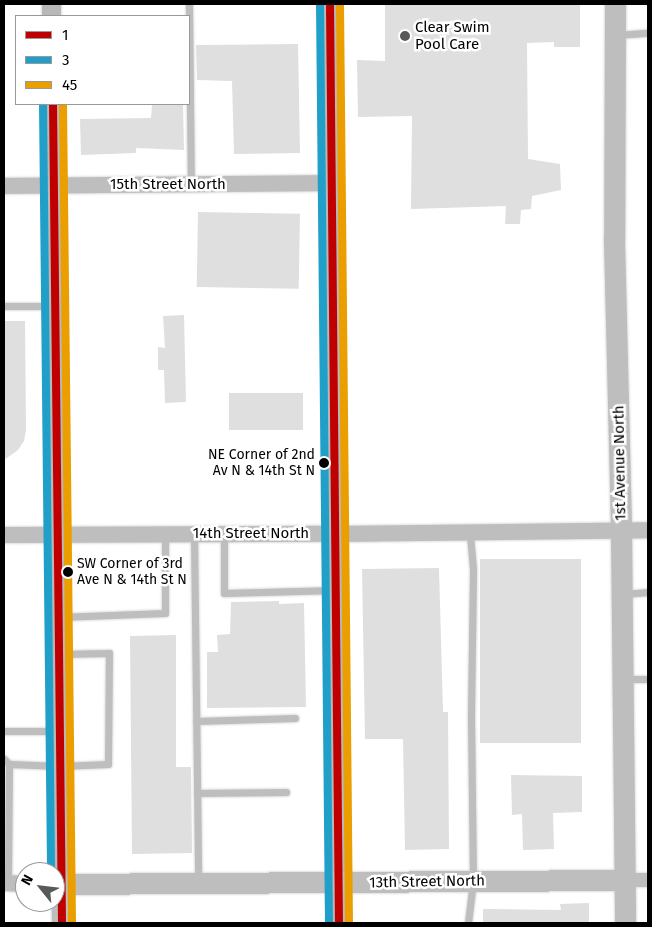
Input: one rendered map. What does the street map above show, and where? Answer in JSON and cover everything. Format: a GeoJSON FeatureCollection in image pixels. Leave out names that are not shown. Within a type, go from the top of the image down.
{"type":"FeatureCollection","features":[{"type":"Feature","properties":{"kind":"main road"},"geometry":{"type":"LineString","coordinates":[[330,4],[339,923]]}},
{"type":"Feature","properties":{"kind":"main road","name":"1st Avenue North"},"geometry":{"type":"LineString","coordinates":[[615,4],[614,230],[621,530],[625,923]]}},
{"type":"Feature","properties":{"kind":"main road"},"geometry":{"type":"LineString","coordinates":[[53,105],[60,654],[58,862]]}},
{"type":"Feature","properties":{"kind":"main road","name":"13th Street North"},"geometry":{"type":"LineString","coordinates":[[65,884],[624,880]]}},
{"type":"Feature","properties":{"kind":"street","name":"15th Street North"},"geometry":{"type":"LineString","coordinates":[[4,186],[332,184]]}},
{"type":"Feature","properties":{"kind":"street","name":"14th Street North"},"geometry":{"type":"LineString","coordinates":[[4,535],[335,534],[648,530]]}},
{"type":"Feature","properties":{"kind":"street","name":"13th Street North"},"geometry":{"type":"LineString","coordinates":[[624,880],[648,880]]}},
{"type":"Feature","properties":{"kind":"lane"},"geometry":{"type":"LineString","coordinates":[[616,35],[648,33]]}},
{"type":"Feature","properties":{"kind":"lane"},"geometry":{"type":"LineString","coordinates":[[190,94],[191,185]]}},
{"type":"Feature","properties":{"kind":"lane"},"geometry":{"type":"LineString","coordinates":[[4,306],[56,306]]}},
{"type":"Feature","properties":{"kind":"lane"},"geometry":{"type":"LineString","coordinates":[[468,923],[473,881],[471,716],[473,569],[470,532]]}},
{"type":"Feature","properties":{"kind":"lane"},"geometry":{"type":"LineString","coordinates":[[59,617],[165,613],[166,534]]}},
{"type":"Feature","properties":{"kind":"lane"},"geometry":{"type":"LineString","coordinates":[[194,534],[198,883]]}},
{"type":"Feature","properties":{"kind":"lane"},"geometry":{"type":"LineString","coordinates":[[224,534],[224,592],[336,590]]}},
{"type":"Feature","properties":{"kind":"lane"},"geometry":{"type":"LineString","coordinates":[[622,594],[648,592]]}},
{"type":"Feature","properties":{"kind":"lane"},"geometry":{"type":"LineString","coordinates":[[6,883],[6,761],[60,766],[108,764],[109,653],[60,654]]}},
{"type":"Feature","properties":{"kind":"lane"},"geometry":{"type":"LineString","coordinates":[[622,679],[648,679]]}},
{"type":"Feature","properties":{"kind":"lane"},"geometry":{"type":"LineString","coordinates":[[196,721],[295,718]]}},
{"type":"Feature","properties":{"kind":"lane"},"geometry":{"type":"LineString","coordinates":[[4,731],[60,731]]}},
{"type":"Feature","properties":{"kind":"lane"},"geometry":{"type":"LineString","coordinates":[[197,793],[286,792]]}},
{"type":"Feature","properties":{"kind":"building"},"geometry":{"type":"Polygon","coordinates":[[[385,4],[580,4],[580,47],[554,47],[554,42],[527,43],[528,159],[560,164],[561,190],[532,196],[531,209],[521,210],[520,224],[505,224],[506,206],[411,209],[412,116],[358,117],[357,60],[385,61],[385,4]]]}},
{"type":"Feature","properties":{"kind":"building"},"geometry":{"type":"Polygon","coordinates":[[[298,44],[300,153],[234,154],[232,81],[197,80],[196,45],[298,44]]]}},
{"type":"Feature","properties":{"kind":"building"},"geometry":{"type":"Polygon","coordinates":[[[152,105],[183,105],[184,150],[136,148],[136,153],[81,155],[80,119],[151,118],[152,105]]]}},
{"type":"Feature","properties":{"kind":"building"},"geometry":{"type":"Polygon","coordinates":[[[198,212],[300,214],[299,289],[197,287],[198,212]]]}},
{"type":"Feature","properties":{"kind":"building"},"geometry":{"type":"Polygon","coordinates":[[[184,315],[186,402],[165,403],[164,370],[158,370],[158,347],[165,348],[163,316],[184,315]]]}},
{"type":"Feature","properties":{"kind":"building"},"geometry":{"type":"Polygon","coordinates":[[[4,321],[25,321],[26,430],[24,441],[18,450],[4,460],[4,321]]]}},
{"type":"Feature","properties":{"kind":"building"},"geometry":{"type":"Polygon","coordinates":[[[229,393],[303,393],[303,430],[229,430],[229,393]]]}},
{"type":"Feature","properties":{"kind":"building"},"geometry":{"type":"Polygon","coordinates":[[[480,559],[581,559],[581,743],[480,743],[480,559]]]}},
{"type":"Feature","properties":{"kind":"building"},"geometry":{"type":"Polygon","coordinates":[[[439,568],[443,712],[448,712],[449,849],[405,850],[403,739],[365,739],[362,569],[439,568]]]}},
{"type":"Feature","properties":{"kind":"building"},"geometry":{"type":"Polygon","coordinates":[[[279,601],[279,604],[304,603],[306,707],[207,708],[207,652],[218,652],[217,635],[230,634],[231,602],[279,601]]]}},
{"type":"Feature","properties":{"kind":"building"},"geometry":{"type":"Polygon","coordinates":[[[176,635],[176,767],[191,767],[192,853],[132,854],[130,636],[176,635]]]}},
{"type":"Feature","properties":{"kind":"building"},"geometry":{"type":"Polygon","coordinates":[[[511,775],[582,776],[582,812],[553,813],[554,849],[523,850],[522,814],[512,815],[511,775]]]}},
{"type":"Feature","properties":{"kind":"building"},"geometry":{"type":"Polygon","coordinates":[[[589,903],[589,923],[483,923],[483,909],[561,910],[560,904],[589,903]]]}},
{"type":"Feature","properties":{"kind":"transit line","name":"3"},"geometry":{"type":"LineString","coordinates":[[320,4],[329,923]]}},
{"type":"Feature","properties":{"kind":"transit line","name":"1"},"geometry":{"type":"LineString","coordinates":[[330,4],[339,923]]}},
{"type":"Feature","properties":{"kind":"transit line","name":"45"},"geometry":{"type":"LineString","coordinates":[[340,4],[349,923]]}},
{"type":"Feature","properties":{"kind":"transit line","name":"3"},"geometry":{"type":"LineString","coordinates":[[43,105],[51,862]]}},
{"type":"Feature","properties":{"kind":"transit line","name":"1"},"geometry":{"type":"LineString","coordinates":[[53,105],[62,923]]}},
{"type":"Feature","properties":{"kind":"transit line","name":"45"},"geometry":{"type":"LineString","coordinates":[[63,105],[72,923]]}},
{"type":"Feature","properties":{"kind":"place","name":"Clear Swim Pool Care"},"geometry":{"type":"Point","coordinates":[405,36]}},
{"type":"Feature","properties":{"kind":"place","name":"NE Corner of 2nd Av N & 14th St N"},"geometry":{"type":"Point","coordinates":[324,463]}},
{"type":"Feature","properties":{"kind":"place","name":"SW Corner of 3rd Ave N & 14th St N"},"geometry":{"type":"Point","coordinates":[68,572]}}]}
